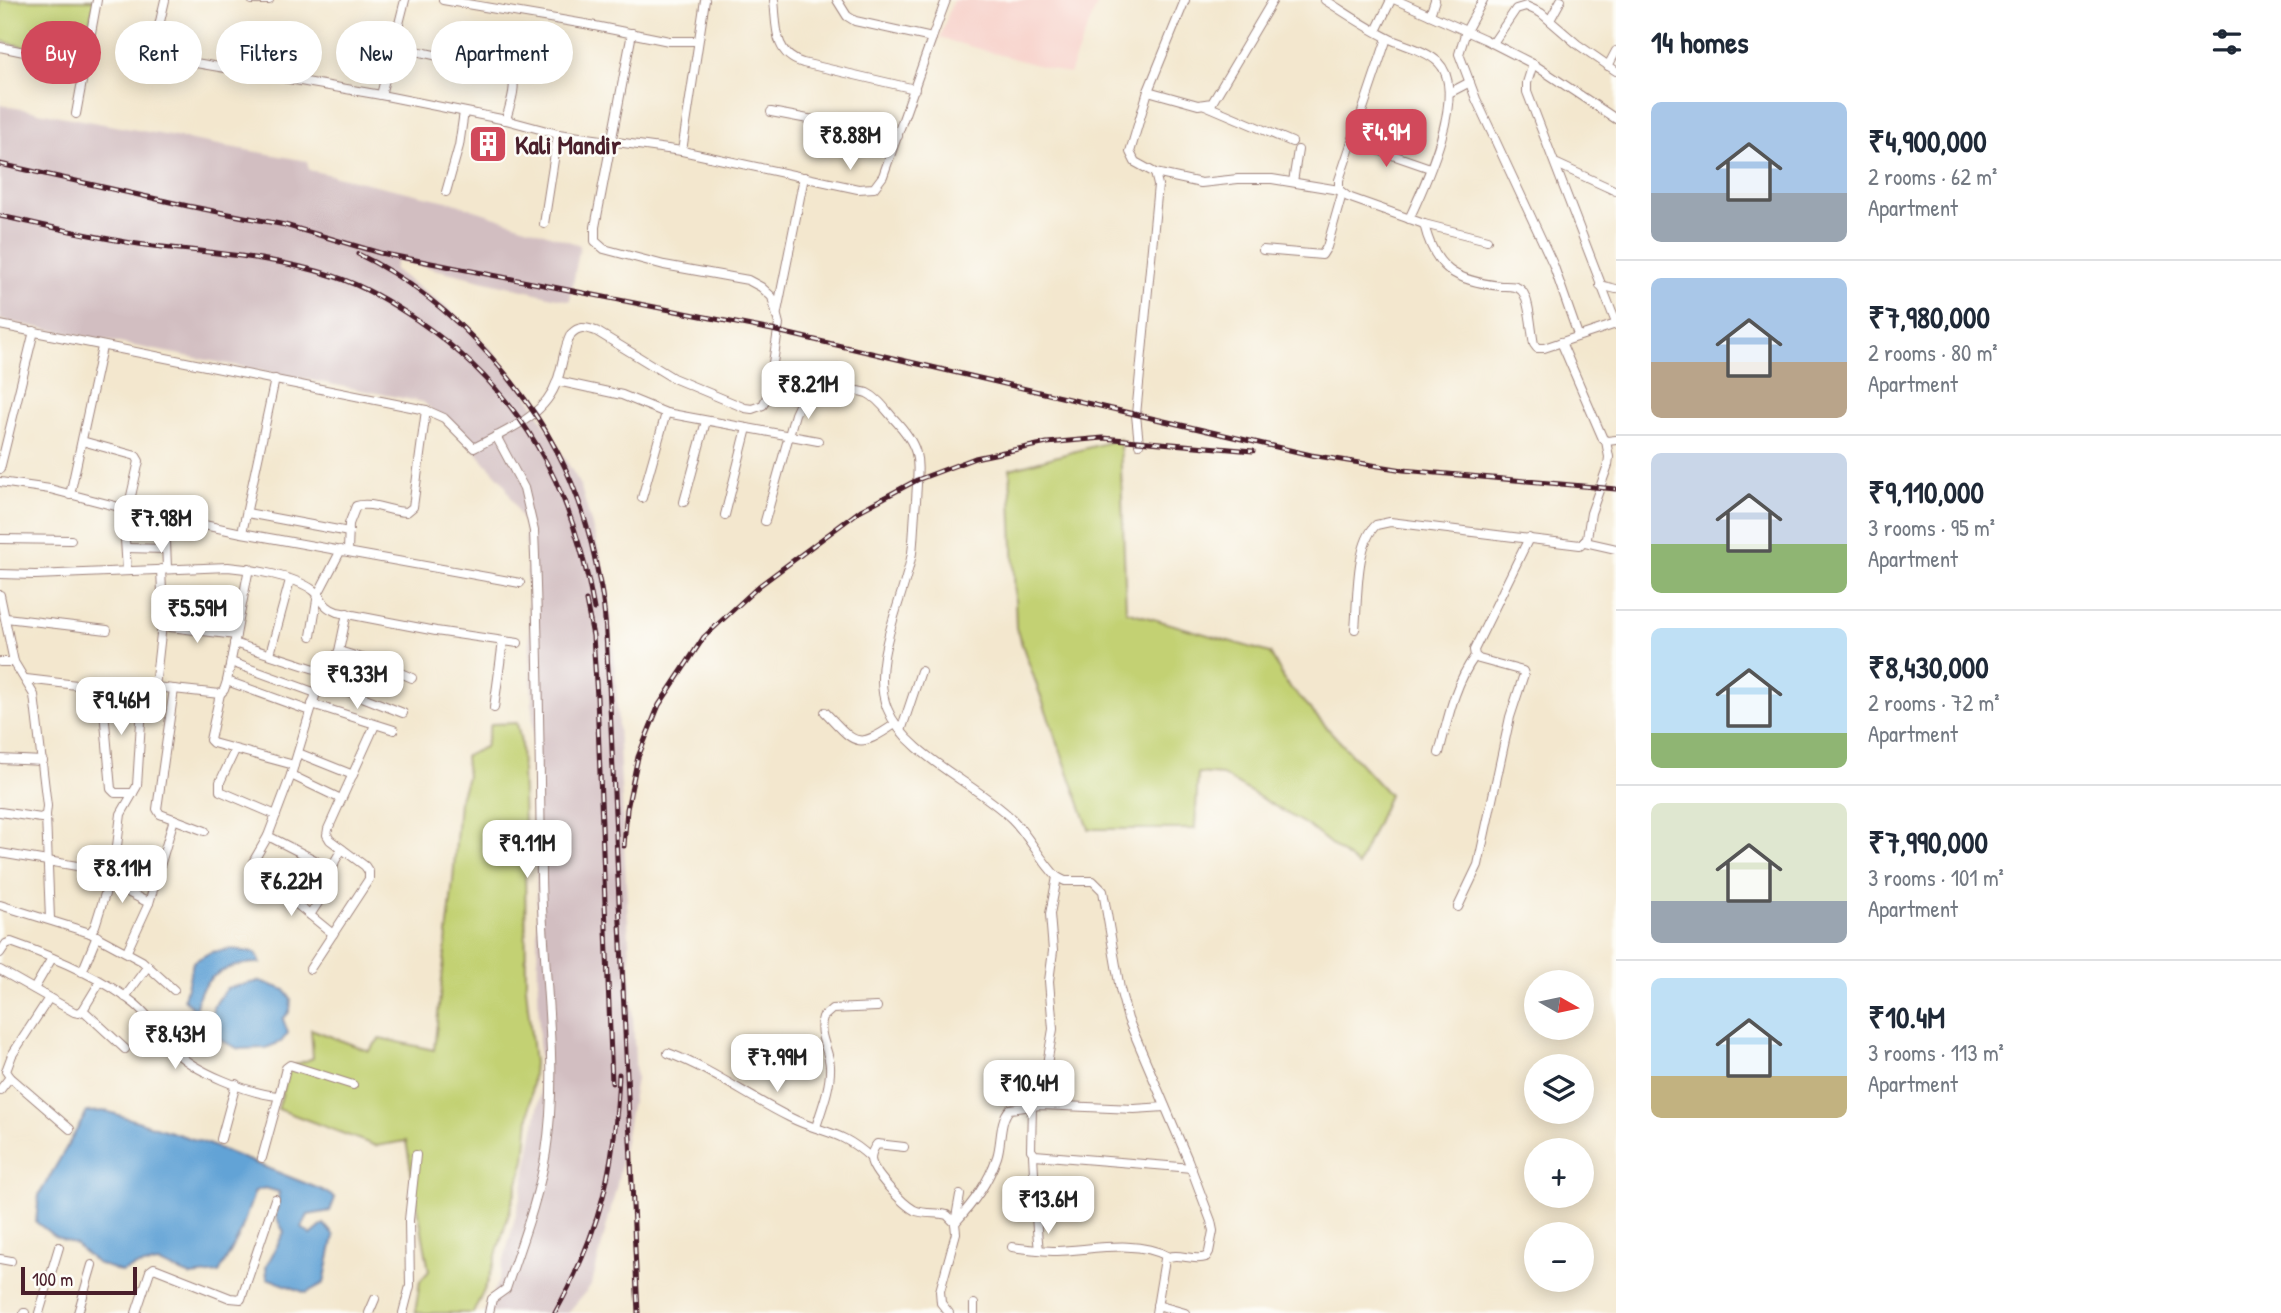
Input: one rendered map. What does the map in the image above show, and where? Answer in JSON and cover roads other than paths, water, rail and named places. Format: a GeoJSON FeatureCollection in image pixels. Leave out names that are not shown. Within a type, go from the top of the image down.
{"type":"FeatureCollection","features":[{"type":"Feature","properties":{"kind":"street"},"geometry":{"type":"LineString","coordinates":[[93,21],[97,0]]}},
{"type":"Feature","properties":{"kind":"street"},"geometry":{"type":"LineString","coordinates":[[165,0],[155,43],[155,52],[161,57],[381,95],[506,120],[558,134],[682,151],[858,189],[874,188],[883,176],[946,0]]}},
{"type":"Feature","properties":{"kind":"street"},"geometry":{"type":"LineString","coordinates":[[252,0],[269,0]]}},
{"type":"Feature","properties":{"kind":"street"},"geometry":{"type":"LineString","coordinates":[[400,21],[405,0]]}},
{"type":"Feature","properties":{"kind":"street"},"geometry":{"type":"LineString","coordinates":[[443,0],[669,41],[698,41]]}},
{"type":"Feature","properties":{"kind":"street"},"geometry":{"type":"LineString","coordinates":[[513,12],[515,0]]}},
{"type":"Feature","properties":{"kind":"street"},"geometry":{"type":"LineString","coordinates":[[682,151],[705,0]]}},
{"type":"Feature","properties":{"kind":"street"},"geometry":{"type":"LineString","coordinates":[[774,0],[779,39],[782,49],[791,58],[915,89]]}},
{"type":"Feature","properties":{"kind":"street"},"geometry":{"type":"LineString","coordinates":[[837,0],[847,16],[855,21],[932,38]]}},
{"type":"Feature","properties":{"kind":"street"},"geometry":{"type":"LineString","coordinates":[[1185,0],[1148,90],[1130,152],[1135,162],[1155,173],[1201,183],[1238,179],[1293,182],[1341,192],[1424,224],[1486,240]]}},
{"type":"Feature","properties":{"kind":"street"},"geometry":{"type":"LineString","coordinates":[[1205,105],[1212,103],[1218,95],[1273,0]]}},
{"type":"Feature","properties":{"kind":"street"},"geometry":{"type":"LineString","coordinates":[[1325,0],[1387,38],[1437,61],[1446,75],[1449,93],[1445,123],[1430,169],[1409,219]]}},
{"type":"Feature","properties":{"kind":"street"},"geometry":{"type":"LineString","coordinates":[[1376,31],[1393,0],[1493,43],[1533,64],[1616,118]]}},
{"type":"Feature","properties":{"kind":"street"},"geometry":{"type":"LineString","coordinates":[[1430,15],[1435,0]]}},
{"type":"Feature","properties":{"kind":"street"},"geometry":{"type":"LineString","coordinates":[[1483,0],[1466,31],[1460,54],[1514,185],[1553,264],[1578,335]]}},
{"type":"Feature","properties":{"kind":"street"},"geometry":{"type":"LineString","coordinates":[[1550,20],[1561,0]]}},
{"type":"Feature","properties":{"kind":"street"},"geometry":{"type":"LineString","coordinates":[[1493,43],[1512,15],[1522,6],[1531,7],[1550,20],[1612,69],[1616,51]]}},
{"type":"Feature","properties":{"kind":"street"},"geometry":{"type":"LineString","coordinates":[[0,325],[426,410],[444,418],[474,448],[534,415],[550,397],[567,342],[576,328],[596,331],[673,378],[732,404],[752,409],[763,405],[768,395],[779,331],[772,297],[748,280],[664,265],[598,245],[594,236],[632,33]]}},
{"type":"Feature","properties":{"kind":"street"},"geometry":{"type":"LineString","coordinates":[[1264,250],[1322,255],[1327,247],[1341,192],[1339,180],[1387,38]]}},
{"type":"Feature","properties":{"kind":"street"},"geometry":{"type":"LineString","coordinates":[[0,47],[21,51]]}},
{"type":"Feature","properties":{"kind":"street"},"geometry":{"type":"LineString","coordinates":[[417,51],[512,74],[514,81],[506,120]]}},
{"type":"Feature","properties":{"kind":"street"},"geometry":{"type":"LineString","coordinates":[[1424,224],[1429,245],[1443,265],[1464,278],[1484,284],[1515,287],[1522,291],[1535,346],[1544,348],[1616,324],[1557,164],[1527,92],[1533,64]]}},
{"type":"Feature","properties":{"kind":"street"},"geometry":{"type":"LineString","coordinates":[[1449,93],[1470,82]]}},
{"type":"Feature","properties":{"kind":"street"},"geometry":{"type":"LineString","coordinates":[[76,114],[82,84]]}},
{"type":"Feature","properties":{"kind":"street"},"geometry":{"type":"LineString","coordinates":[[381,95],[384,84]]}},
{"type":"Feature","properties":{"kind":"street"},"geometry":{"type":"LineString","coordinates":[[1148,90],[1205,105],[1295,146],[1293,182]]}},
{"type":"Feature","properties":{"kind":"street"},"geometry":{"type":"LineString","coordinates":[[446,192],[459,146],[464,112]]}},
{"type":"Feature","properties":{"kind":"street"},"geometry":{"type":"LineString","coordinates":[[771,112],[898,136]]}},
{"type":"Feature","properties":{"kind":"street"},"geometry":{"type":"LineString","coordinates":[[544,224],[558,134]]}},
{"type":"Feature","properties":{"kind":"street"},"geometry":{"type":"LineString","coordinates":[[1352,141],[1430,169]]}},
{"type":"Feature","properties":{"kind":"street"},"geometry":{"type":"LineString","coordinates":[[1557,164],[1616,191]]}},
{"type":"Feature","properties":{"kind":"street"},"geometry":{"type":"LineString","coordinates":[[1139,444],[1136,415],[1158,185],[1155,173]]}},
{"type":"Feature","properties":{"kind":"street"},"geometry":{"type":"LineString","coordinates":[[777,312],[804,177]]}},
{"type":"Feature","properties":{"kind":"street"},"geometry":{"type":"LineString","coordinates":[[1600,285],[1616,289]]}},
{"type":"Feature","properties":{"kind":"street"},"geometry":{"type":"LineString","coordinates":[[0,469],[33,331]]}},
{"type":"Feature","properties":{"kind":"street"},"geometry":{"type":"LineString","coordinates":[[1561,342],[1606,441],[1609,457],[1593,505],[1585,542]]}},
{"type":"Feature","properties":{"kind":"street"},"geometry":{"type":"LineString","coordinates":[[70,495],[102,347]]}},
{"type":"Feature","properties":{"kind":"street"},"geometry":{"type":"LineString","coordinates":[[242,533],[275,379]]}},
{"type":"Feature","properties":{"kind":"street"},"geometry":{"type":"LineString","coordinates":[[557,381],[622,395],[666,413],[818,440]]}},
{"type":"Feature","properties":{"kind":"street"},"geometry":{"type":"LineString","coordinates":[[768,395],[802,399],[852,391],[870,394],[909,435],[915,446],[918,467],[912,554],[884,661],[882,688],[887,707],[895,724],[914,747],[1009,816],[1026,834],[1057,877],[1065,881],[1093,881],[1103,891],[1120,989],[1128,1019],[1192,1168],[1213,1231],[1209,1252],[1206,1257],[1198,1260],[1108,1247],[1093,1246],[1082,1250],[1012,1247]]}},
{"type":"Feature","properties":{"kind":"street"},"geometry":{"type":"LineString","coordinates":[[765,521],[795,414],[802,399]]}},
{"type":"Feature","properties":{"kind":"street"},"geometry":{"type":"LineString","coordinates":[[312,636],[318,594],[344,551],[352,512],[356,506],[362,504],[399,512],[407,512],[413,507],[426,410]]}},
{"type":"Feature","properties":{"kind":"street"},"geometry":{"type":"LineString","coordinates":[[642,498],[666,413]]}},
{"type":"Feature","properties":{"kind":"street"},"geometry":{"type":"LineString","coordinates":[[684,502],[706,422]]}},
{"type":"Feature","properties":{"kind":"street"},"geometry":{"type":"LineString","coordinates":[[725,515],[747,428]]}},
{"type":"Feature","properties":{"kind":"street"},"geometry":{"type":"LineString","coordinates":[[489,1313],[492,1300],[506,1289],[540,1180],[546,1153],[551,1086],[548,980],[543,948],[534,531],[524,488],[496,436]]}},
{"type":"Feature","properties":{"kind":"street"},"geometry":{"type":"LineString","coordinates":[[1606,441],[1616,440]]}},
{"type":"Feature","properties":{"kind":"street"},"geometry":{"type":"LineString","coordinates":[[82,441],[136,456],[139,461],[126,508],[128,571]]}},
{"type":"Feature","properties":{"kind":"street"},"geometry":{"type":"LineString","coordinates":[[0,482],[32,485],[242,533],[520,583]]}},
{"type":"Feature","properties":{"kind":"street"},"geometry":{"type":"LineString","coordinates":[[247,513],[349,532]]}},
{"type":"Feature","properties":{"kind":"street"},"geometry":{"type":"LineString","coordinates":[[155,687],[162,626],[165,516]]}},
{"type":"Feature","properties":{"kind":"street"},"geometry":{"type":"LineString","coordinates":[[1355,629],[1361,563],[1366,541],[1376,525],[1390,522],[1577,545],[1585,542],[1616,549]]}},
{"type":"Feature","properties":{"kind":"street"},"geometry":{"type":"LineString","coordinates":[[0,538],[71,540]]}},
{"type":"Feature","properties":{"kind":"street"},"geometry":{"type":"LineString","coordinates":[[1458,907],[1478,865],[1510,717],[1524,674],[1517,668],[1481,660],[1475,656],[1474,650],[1530,538]]}},
{"type":"Feature","properties":{"kind":"street"},"geometry":{"type":"LineString","coordinates":[[126,548],[166,549]]}},
{"type":"Feature","properties":{"kind":"street"},"geometry":{"type":"LineString","coordinates":[[0,574],[249,569],[312,589],[324,605],[347,613],[436,631],[517,643]]}},
{"type":"Feature","properties":{"kind":"street"},"geometry":{"type":"LineString","coordinates":[[249,569],[227,681],[224,690],[219,694],[209,740],[235,750],[294,765]]}},
{"type":"Feature","properties":{"kind":"street"},"geometry":{"type":"LineString","coordinates":[[270,654],[290,580]]}},
{"type":"Feature","properties":{"kind":"street"},"geometry":{"type":"LineString","coordinates":[[0,595],[14,662],[34,695],[44,761],[50,919]]}},
{"type":"Feature","properties":{"kind":"street"},"geometry":{"type":"LineString","coordinates":[[253,862],[268,836],[291,775],[316,693],[339,651],[347,613]]}},
{"type":"Feature","properties":{"kind":"street"},"geometry":{"type":"LineString","coordinates":[[5,618],[107,629]]}},
{"type":"Feature","properties":{"kind":"street"},"geometry":{"type":"LineString","coordinates":[[162,626],[235,639],[327,673]]}},
{"type":"Feature","properties":{"kind":"street"},"geometry":{"type":"LineString","coordinates":[[494,708],[503,641]]}},
{"type":"Feature","properties":{"kind":"street"},"geometry":{"type":"LineString","coordinates":[[339,651],[378,663],[412,678]]}},
{"type":"Feature","properties":{"kind":"street"},"geometry":{"type":"LineString","coordinates":[[1439,753],[1454,695],[1465,669],[1475,656]]}},
{"type":"Feature","properties":{"kind":"street"},"geometry":{"type":"LineString","coordinates":[[0,662],[14,662]]}},
{"type":"Feature","properties":{"kind":"street"},"geometry":{"type":"LineString","coordinates":[[231,662],[316,693]]}},
{"type":"Feature","properties":{"kind":"street"},"geometry":{"type":"LineString","coordinates":[[901,732],[921,671]]}},
{"type":"Feature","properties":{"kind":"street"},"geometry":{"type":"LineString","coordinates":[[26,679],[102,688],[143,690],[155,687],[219,694]]}},
{"type":"Feature","properties":{"kind":"street"},"geometry":{"type":"LineString","coordinates":[[227,681],[311,708],[394,730]]}},
{"type":"Feature","properties":{"kind":"street"},"geometry":{"type":"LineString","coordinates":[[322,681],[402,713]]}},
{"type":"Feature","properties":{"kind":"street"},"geometry":{"type":"LineString","coordinates":[[102,688],[111,789],[115,793],[133,793]]}},
{"type":"Feature","properties":{"kind":"street"},"geometry":{"type":"LineString","coordinates":[[174,689],[157,803],[160,814],[205,831]]}},
{"type":"Feature","properties":{"kind":"street"},"geometry":{"type":"LineString","coordinates":[[82,972],[115,862],[121,814],[138,778],[143,690]]}},
{"type":"Feature","properties":{"kind":"street"},"geometry":{"type":"LineString","coordinates":[[825,712],[851,739],[859,742],[877,737],[895,724]]}},
{"type":"Feature","properties":{"kind":"street"},"geometry":{"type":"LineString","coordinates":[[310,969],[369,879],[365,866],[327,835],[375,725]]}},
{"type":"Feature","properties":{"kind":"street"},"geometry":{"type":"LineString","coordinates":[[235,750],[219,787],[220,791],[276,815]]}},
{"type":"Feature","properties":{"kind":"street"},"geometry":{"type":"LineString","coordinates":[[298,753],[353,775]]}},
{"type":"Feature","properties":{"kind":"street"},"geometry":{"type":"LineString","coordinates":[[0,759],[44,761]]}},
{"type":"Feature","properties":{"kind":"street"},"geometry":{"type":"LineString","coordinates":[[291,775],[341,799]]}},
{"type":"Feature","properties":{"kind":"street"},"geometry":{"type":"LineString","coordinates":[[0,812],[41,818],[46,815]]}},
{"type":"Feature","properties":{"kind":"street"},"geometry":{"type":"LineString","coordinates":[[127,951],[149,903],[174,819]]}},
{"type":"Feature","properties":{"kind":"street"},"geometry":{"type":"LineString","coordinates":[[268,836],[315,860]]}},
{"type":"Feature","properties":{"kind":"street"},"geometry":{"type":"LineString","coordinates":[[310,915],[327,889],[335,861],[342,849]]}},
{"type":"Feature","properties":{"kind":"street"},"geometry":{"type":"LineString","coordinates":[[0,853],[77,866],[149,903]]}},
{"type":"Feature","properties":{"kind":"street"},"geometry":{"type":"LineString","coordinates":[[1039,1250],[1031,1150],[1036,1105],[1053,1029],[1049,981],[1053,951],[1050,915],[1057,877]]}},
{"type":"Feature","properties":{"kind":"street"},"geometry":{"type":"LineString","coordinates":[[267,880],[333,934]]}},
{"type":"Feature","properties":{"kind":"street"},"geometry":{"type":"LineString","coordinates":[[0,905],[94,934],[127,951],[174,990]]}},
{"type":"Feature","properties":{"kind":"street"},"geometry":{"type":"LineString","coordinates":[[0,953],[6,944],[11,942],[82,972],[125,997],[148,1016],[183,1059],[209,1074],[279,1096]]}},
{"type":"Feature","properties":{"kind":"street"},"geometry":{"type":"LineString","coordinates":[[34,989],[52,958]]}},
{"type":"Feature","properties":{"kind":"street"},"geometry":{"type":"LineString","coordinates":[[125,997],[148,966]]}},
{"type":"Feature","properties":{"kind":"street"},"geometry":{"type":"LineString","coordinates":[[0,970],[79,1013],[100,982]]}},
{"type":"Feature","properties":{"kind":"street"},"geometry":{"type":"LineString","coordinates":[[49,998],[12,1055],[6,1071],[69,1129]]}},
{"type":"Feature","properties":{"kind":"street"},"geometry":{"type":"LineString","coordinates":[[816,1127],[831,1068],[821,1030],[823,1017],[832,1009],[877,1007]]}},
{"type":"Feature","properties":{"kind":"street"},"geometry":{"type":"LineString","coordinates":[[83,1010],[125,1049]]}},
{"type":"Feature","properties":{"kind":"street"},"geometry":{"type":"LineString","coordinates":[[668,1053],[714,1074],[782,1114],[850,1140],[871,1158],[878,1174],[908,1206],[925,1213],[947,1215],[955,1223]]}},
{"type":"Feature","properties":{"kind":"street"},"geometry":{"type":"LineString","coordinates":[[262,1158],[286,1068],[290,1065],[353,1084]]}},
{"type":"Feature","properties":{"kind":"street"},"geometry":{"type":"LineString","coordinates":[[0,1090],[10,1077]]}},
{"type":"Feature","properties":{"kind":"street"},"geometry":{"type":"LineString","coordinates":[[221,1139],[236,1084]]}},
{"type":"Feature","properties":{"kind":"street"},"geometry":{"type":"LineString","coordinates":[[955,1223],[978,1198],[1002,1143],[1005,1113],[1016,1106],[1134,1110],[1165,1107]]}},
{"type":"Feature","properties":{"kind":"street"},"geometry":{"type":"LineString","coordinates":[[871,1158],[877,1144],[904,1147]]}},
{"type":"Feature","properties":{"kind":"street"},"geometry":{"type":"LineString","coordinates":[[1033,1155],[1192,1168]]}},
{"type":"Feature","properties":{"kind":"street"},"geometry":{"type":"LineString","coordinates":[[403,1313],[410,1286],[409,1220],[416,1156]]}},
{"type":"Feature","properties":{"kind":"street"},"geometry":{"type":"LineString","coordinates":[[949,1313],[939,1298],[956,1233],[960,1195]]}},
{"type":"Feature","properties":{"kind":"street"},"geometry":{"type":"LineString","coordinates":[[136,1313],[153,1268],[230,1298],[241,1299],[275,1199]]}},
{"type":"Feature","properties":{"kind":"street"},"geometry":{"type":"LineString","coordinates":[[39,1313],[60,1247]]}},
{"type":"Feature","properties":{"kind":"street"},"geometry":{"type":"LineString","coordinates":[[1167,1256],[1163,1264],[1156,1309],[1185,1313]]}},
{"type":"Feature","properties":{"kind":"street"},"geometry":{"type":"LineString","coordinates":[[0,1259],[11,1261]]}},
{"type":"Feature","properties":{"kind":"street"},"geometry":{"type":"LineString","coordinates":[[78,1313],[92,1265]]}},
{"type":"Feature","properties":{"kind":"street"},"geometry":{"type":"LineString","coordinates":[[369,1313],[375,1299]]}},
{"type":"Feature","properties":{"kind":"water"},"geometry":{"type":"Polygon","coordinates":[[[232,949],[255,953],[261,963],[236,966],[213,976],[201,991],[195,1011],[184,999],[193,962],[211,952],[232,949]]]}},
{"type":"Feature","properties":{"kind":"water"},"geometry":{"type":"Polygon","coordinates":[[[260,981],[285,990],[291,999],[290,1011],[283,1019],[288,1033],[281,1042],[266,1048],[239,1049],[222,1041],[211,1025],[213,1007],[227,988],[260,981]]]}},
{"type":"Feature","properties":{"kind":"water"},"geometry":{"type":"Polygon","coordinates":[[[106,1111],[205,1143],[322,1190],[335,1198],[330,1211],[308,1215],[302,1228],[311,1235],[324,1224],[334,1236],[324,1283],[306,1293],[267,1278],[266,1267],[284,1232],[276,1217],[279,1192],[265,1188],[255,1191],[239,1236],[219,1273],[191,1276],[159,1263],[137,1266],[121,1272],[96,1263],[76,1245],[54,1236],[36,1222],[39,1195],[87,1112],[106,1111]]]}},
{"type":"Feature","properties":{"kind":"railway"},"geometry":{"type":"LineString","coordinates":[[0,164],[285,225],[380,253],[772,330],[1311,455],[1403,470],[1616,489]]}},
{"type":"Feature","properties":{"kind":"railway"},"geometry":{"type":"LineString","coordinates":[[0,216],[127,242],[240,256],[310,269],[366,290],[417,320],[454,348],[486,378],[513,410],[537,445],[572,522],[585,564],[594,609]]}},
{"type":"Feature","properties":{"kind":"railway"},"geometry":{"type":"LineString","coordinates":[[358,254],[394,274],[428,298],[461,326],[491,357],[519,391],[543,427],[563,464],[588,530],[602,592],[606,632],[638,1313]]}},
{"type":"Feature","properties":{"kind":"railway"},"geometry":{"type":"LineString","coordinates":[[624,846],[627,809],[638,757],[659,705],[704,637],[759,586],[861,510],[917,480],[975,458],[1047,443],[1103,438],[1253,451]]}},
{"type":"Feature","properties":{"kind":"railway"},"geometry":{"type":"LineString","coordinates":[[586,601],[593,636],[597,697],[612,1083]]}},
{"type":"Feature","properties":{"kind":"railway"},"geometry":{"type":"LineString","coordinates":[[555,1313],[584,1254],[603,1198],[614,1139],[619,1074]]}},
{"type":"Feature","properties":{"kind":"place","name":"Kali Mandir"},"geometry":{"type":"Point","coordinates":[488,144]}}]}
